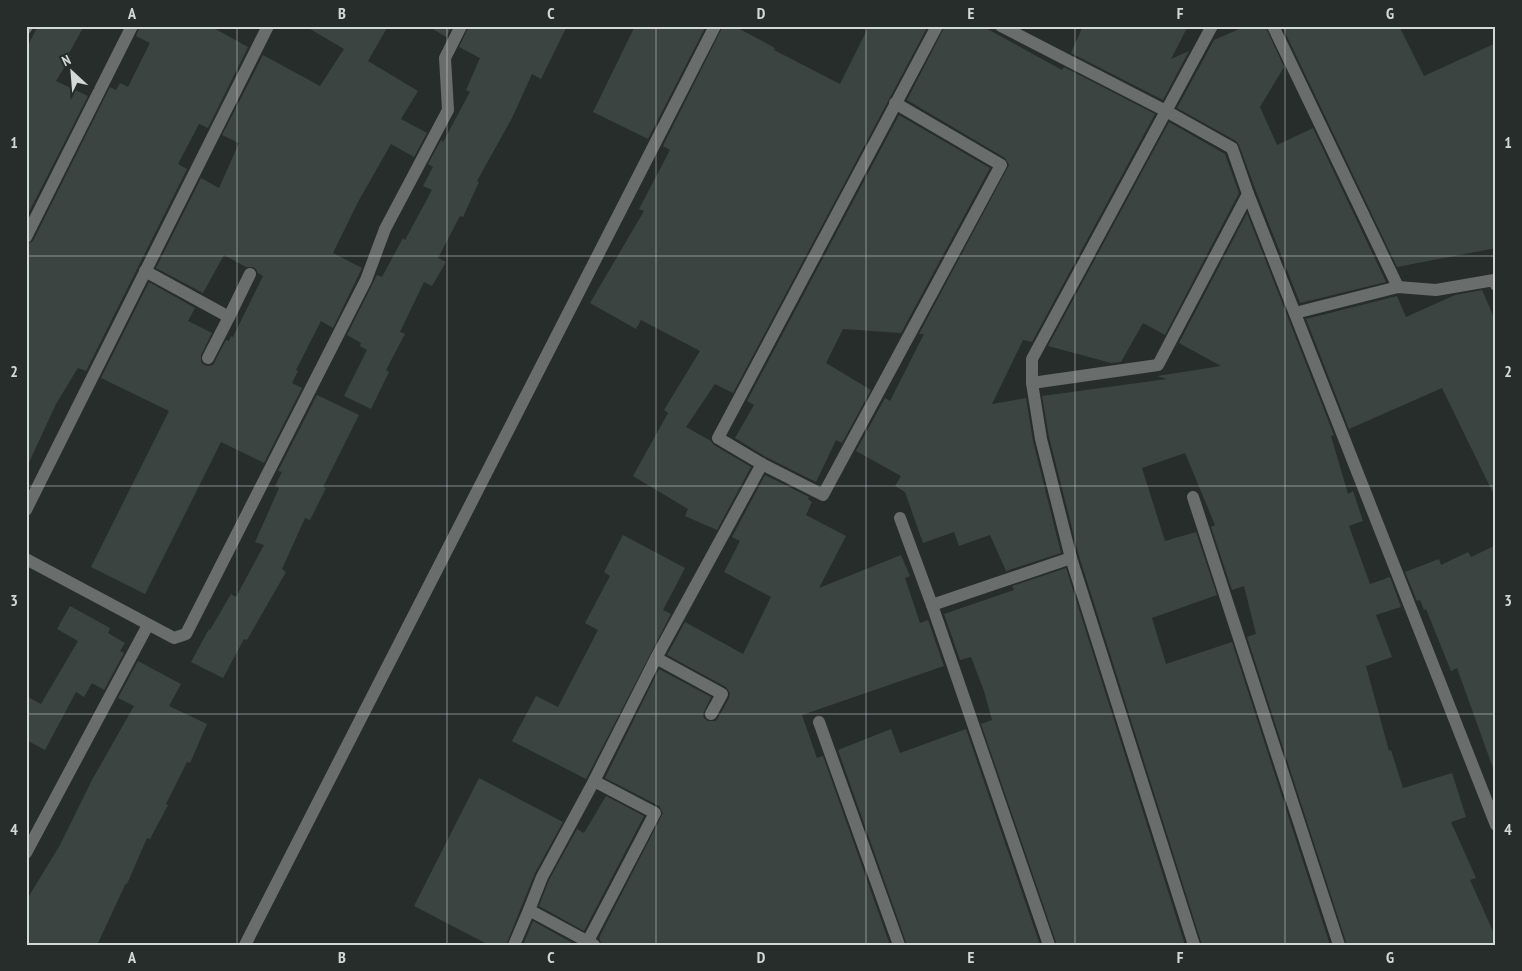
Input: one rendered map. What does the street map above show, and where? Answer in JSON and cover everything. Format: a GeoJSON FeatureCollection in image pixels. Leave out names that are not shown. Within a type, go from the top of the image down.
{"type":"FeatureCollection","features":[{"type":"Feature","properties":{"kind":"street"},"geometry":{"type":"LineString","coordinates":[[26,237],[132,26]]}},
{"type":"Feature","properties":{"kind":"street"},"geometry":{"type":"LineString","coordinates":[[26,510],[268,26]]}},
{"type":"Feature","properties":{"kind":"street"},"geometry":{"type":"LineString","coordinates":[[26,559],[174,638],[186,634],[366,280],[385,229],[448,110],[445,58],[461,26]]}},
{"type":"Feature","properties":{"kind":"street"},"geometry":{"type":"LineString","coordinates":[[246,945],[715,26]]}},
{"type":"Feature","properties":{"kind":"street"},"geometry":{"type":"LineString","coordinates":[[895,103],[1001,165],[823,495],[762,464],[718,438],[895,103],[937,26]]}},
{"type":"Feature","properties":{"kind":"street"},"geometry":{"type":"LineString","coordinates":[[1001,26],[1166,111],[1232,148],[1248,194],[1496,825]]}},
{"type":"Feature","properties":{"kind":"street"},"geometry":{"type":"LineString","coordinates":[[1194,945],[1071,558],[1041,439],[1032,382],[1032,360],[1212,26]]}},
{"type":"Feature","properties":{"kind":"street"},"geometry":{"type":"LineString","coordinates":[[1273,26],[1398,287]]}},
{"type":"Feature","properties":{"kind":"street"},"geometry":{"type":"LineString","coordinates":[[1032,382],[1158,365],[1248,194]]}},
{"type":"Feature","properties":{"kind":"street"},"geometry":{"type":"LineString","coordinates":[[146,271],[228,317]]}},
{"type":"Feature","properties":{"kind":"street"},"geometry":{"type":"LineString","coordinates":[[208,358],[250,274]]}},
{"type":"Feature","properties":{"kind":"street"},"geometry":{"type":"LineString","coordinates":[[1295,312],[1398,287],[1436,290],[1494,280],[1496,284]]}},
{"type":"Feature","properties":{"kind":"street"},"geometry":{"type":"LineString","coordinates":[[514,945],[542,877],[594,781],[656,658],[762,464]]}},
{"type":"Feature","properties":{"kind":"street"},"geometry":{"type":"LineString","coordinates":[[1193,497],[1339,945]]}},
{"type":"Feature","properties":{"kind":"street"},"geometry":{"type":"LineString","coordinates":[[900,518],[932,604],[1049,945]]}},
{"type":"Feature","properties":{"kind":"street"},"geometry":{"type":"LineString","coordinates":[[932,604],[1071,558]]}},
{"type":"Feature","properties":{"kind":"street"},"geometry":{"type":"LineString","coordinates":[[26,853],[148,625]]}},
{"type":"Feature","properties":{"kind":"street"},"geometry":{"type":"LineString","coordinates":[[656,658],[722,694],[711,714]]}},
{"type":"Feature","properties":{"kind":"street"},"geometry":{"type":"LineString","coordinates":[[819,722],[898,945]]}},
{"type":"Feature","properties":{"kind":"street"},"geometry":{"type":"LineString","coordinates":[[530,910],[591,943],[655,813],[594,781]]}},
{"type":"Feature","properties":{"kind":"building"},"geometry":{"type":"Polygon","coordinates":[[[38,26],[84,26],[68,55],[71,56],[56,81],[88,96],[26,218],[26,49],[38,26]]]}},
{"type":"Feature","properties":{"kind":"building"},"geometry":{"type":"Polygon","coordinates":[[[140,26],[210,26],[248,47],[208,128],[199,124],[178,164],[187,169],[86,371],[78,368],[76,371],[56,404],[26,469],[26,245],[33,241],[110,87],[116,90],[120,83],[128,87],[150,43],[136,36],[140,26]]]}},
{"type":"Feature","properties":{"kind":"building"},"geometry":{"type":"Polygon","coordinates":[[[305,26],[388,26],[368,61],[418,91],[401,119],[427,133],[414,157],[391,144],[358,202],[333,253],[362,268],[333,328],[321,321],[296,370],[298,371],[292,383],[302,388],[264,463],[221,442],[145,594],[91,567],[169,411],[101,378],[149,282],[195,308],[188,321],[212,333],[201,355],[201,362],[204,365],[213,365],[226,340],[229,341],[231,336],[233,337],[263,276],[256,269],[246,267],[224,255],[203,293],[156,268],[201,178],[219,188],[239,143],[222,135],[263,55],[320,86],[344,49],[305,26]]]}},
{"type":"Feature","properties":{"kind":"building"},"geometry":{"type":"Polygon","coordinates":[[[428,26],[452,26],[446,37],[428,26]]]}},
{"type":"Feature","properties":{"kind":"building"},"geometry":{"type":"Polygon","coordinates":[[[469,26],[567,26],[541,79],[532,74],[512,118],[477,181],[479,182],[463,217],[460,216],[438,258],[446,262],[432,286],[424,282],[400,332],[405,334],[386,370],[389,372],[371,409],[344,396],[367,350],[360,346],[361,343],[347,335],[377,275],[382,277],[403,238],[405,240],[432,190],[423,186],[433,167],[428,164],[441,140],[443,142],[470,92],[466,90],[480,58],[459,47],[469,26]]]}},
{"type":"Feature","properties":{"kind":"building"},"geometry":{"type":"Polygon","coordinates":[[[635,26],[706,26],[648,139],[593,112],[635,26]]]}},
{"type":"Feature","properties":{"kind":"building"},"geometry":{"type":"Polygon","coordinates":[[[723,26],[734,26],[775,48],[774,50],[840,84],[869,26],[928,26],[733,393],[715,384],[686,427],[751,467],[717,530],[685,516],[688,509],[633,476],[668,413],[664,410],[700,351],[641,320],[636,329],[590,303],[644,211],[639,209],[670,150],[663,146],[723,26]]]}},
{"type":"Feature","properties":{"kind":"building"},"geometry":{"type":"Polygon","coordinates":[[[945,26],[982,26],[1062,70],[1064,67],[1155,114],[1032,342],[1023,340],[992,404],[1026,398],[1033,441],[1061,553],[1006,571],[990,535],[959,546],[954,532],[923,543],[905,492],[895,486],[901,476],[856,451],[885,398],[890,401],[924,334],[919,334],[1009,165],[1005,158],[907,100],[945,26]]]}},
{"type":"Feature","properties":{"kind":"building"},"geometry":{"type":"Polygon","coordinates":[[[1083,26],[1188,26],[1171,59],[1189,51],[1163,100],[1071,53],[1083,26]]]}},
{"type":"Feature","properties":{"kind":"building"},"geometry":{"type":"Polygon","coordinates":[[[1246,26],[1265,26],[1284,67],[1260,107],[1277,145],[1313,128],[1386,282],[1300,303],[1239,145],[1236,141],[1177,108],[1214,40],[1246,26]]]}},
{"type":"Feature","properties":{"kind":"building"},"geometry":{"type":"Polygon","coordinates":[[[1282,26],[1399,26],[1424,76],[1496,43],[1496,248],[1397,267],[1282,26]]]}},
{"type":"Feature","properties":{"kind":"building"},"geometry":{"type":"Polygon","coordinates":[[[899,115],[990,168],[901,333],[843,329],[826,363],[871,390],[842,443],[836,440],[816,482],[766,457],[735,438],[754,405],[747,401],[899,115]]]}},
{"type":"Feature","properties":{"kind":"building"},"geometry":{"type":"Polygon","coordinates":[[[1169,122],[1225,154],[1239,193],[1165,335],[1143,323],[1121,362],[1111,363],[1048,346],[1169,122]]]}},
{"type":"Feature","properties":{"kind":"building"},"geometry":{"type":"Polygon","coordinates":[[[1247,213],[1334,435],[1331,436],[1348,494],[1353,491],[1363,521],[1349,526],[1370,584],[1390,577],[1401,607],[1376,615],[1392,657],[1366,666],[1389,751],[1391,750],[1403,788],[1452,773],[1466,817],[1451,822],[1476,878],[1470,880],[1496,938],[1496,945],[1347,945],[1247,637],[1256,634],[1244,586],[1232,590],[1211,527],[1215,525],[1185,453],[1142,468],[1165,541],[1196,532],[1217,595],[1152,618],[1166,664],[1232,642],[1330,945],[1202,945],[1079,556],[1049,437],[1042,396],[1167,379],[1157,376],[1221,366],[1179,343],[1247,213]]]}},
{"type":"Feature","properties":{"kind":"building"},"geometry":{"type":"Polygon","coordinates":[[[1482,290],[1496,322],[1496,499],[1442,388],[1349,429],[1306,319],[1397,296],[1406,317],[1455,295],[1482,290]]]}},
{"type":"Feature","properties":{"kind":"building"},"geometry":{"type":"Polygon","coordinates":[[[317,395],[359,415],[323,487],[326,488],[310,520],[305,518],[282,569],[286,572],[247,640],[244,639],[223,678],[191,662],[231,594],[236,597],[264,545],[255,542],[279,488],[275,486],[282,472],[278,471],[317,395]]]}},
{"type":"Feature","properties":{"kind":"building"},"geometry":{"type":"Polygon","coordinates":[[[765,475],[809,497],[808,499],[812,502],[806,515],[846,536],[819,588],[901,555],[910,576],[905,578],[920,623],[928,620],[944,666],[802,715],[817,758],[823,756],[890,945],[602,945],[599,938],[663,813],[659,806],[605,778],[659,669],[711,697],[703,714],[704,718],[708,721],[715,721],[718,718],[729,698],[730,693],[726,687],[667,655],[685,622],[743,654],[771,597],[724,572],[740,541],[732,537],[765,475]]]}},
{"type":"Feature","properties":{"kind":"building"},"geometry":{"type":"Polygon","coordinates":[[[623,535],[685,568],[663,610],[671,614],[586,779],[512,741],[536,696],[558,707],[598,630],[585,623],[610,576],[604,572],[623,535]]]}},
{"type":"Feature","properties":{"kind":"building"},"geometry":{"type":"Polygon","coordinates":[[[1496,545],[1496,768],[1493,768],[1457,668],[1451,671],[1426,609],[1424,610],[1420,600],[1417,601],[1405,572],[1439,559],[1441,565],[1468,552],[1471,557],[1496,545]]]}},
{"type":"Feature","properties":{"kind":"building"},"geometry":{"type":"Polygon","coordinates":[[[1066,568],[1185,945],[1057,945],[981,724],[992,720],[984,691],[971,657],[960,660],[944,614],[1014,590],[1012,586],[1066,568]]]}},
{"type":"Feature","properties":{"kind":"building"},"geometry":{"type":"Polygon","coordinates":[[[70,606],[110,628],[108,633],[125,643],[120,651],[124,653],[104,690],[92,683],[84,697],[76,692],[45,750],[26,740],[26,696],[41,704],[78,641],[57,629],[70,606]]]}},
{"type":"Feature","properties":{"kind":"building"},"geometry":{"type":"Polygon","coordinates":[[[138,661],[181,684],[169,706],[207,724],[190,763],[187,762],[166,804],[168,805],[150,839],[147,838],[97,945],[26,945],[26,901],[60,845],[92,780],[134,706],[118,698],[138,661]]]}},
{"type":"Feature","properties":{"kind":"building"},"geometry":{"type":"Polygon","coordinates":[[[891,729],[900,753],[966,729],[1040,945],[907,945],[838,750],[891,729]]]}},
{"type":"Feature","properties":{"kind":"building"},"geometry":{"type":"Polygon","coordinates":[[[479,778],[563,822],[535,873],[506,945],[489,945],[414,906],[479,778]]]}},
{"type":"Feature","properties":{"kind":"building"},"geometry":{"type":"Polygon","coordinates":[[[606,796],[644,816],[584,931],[539,906],[549,880],[577,829],[584,833],[606,796]]]}},
{"type":"Feature","properties":{"kind":"building"},"geometry":{"type":"Polygon","coordinates":[[[533,921],[576,945],[523,945],[533,921]]]}}]}
